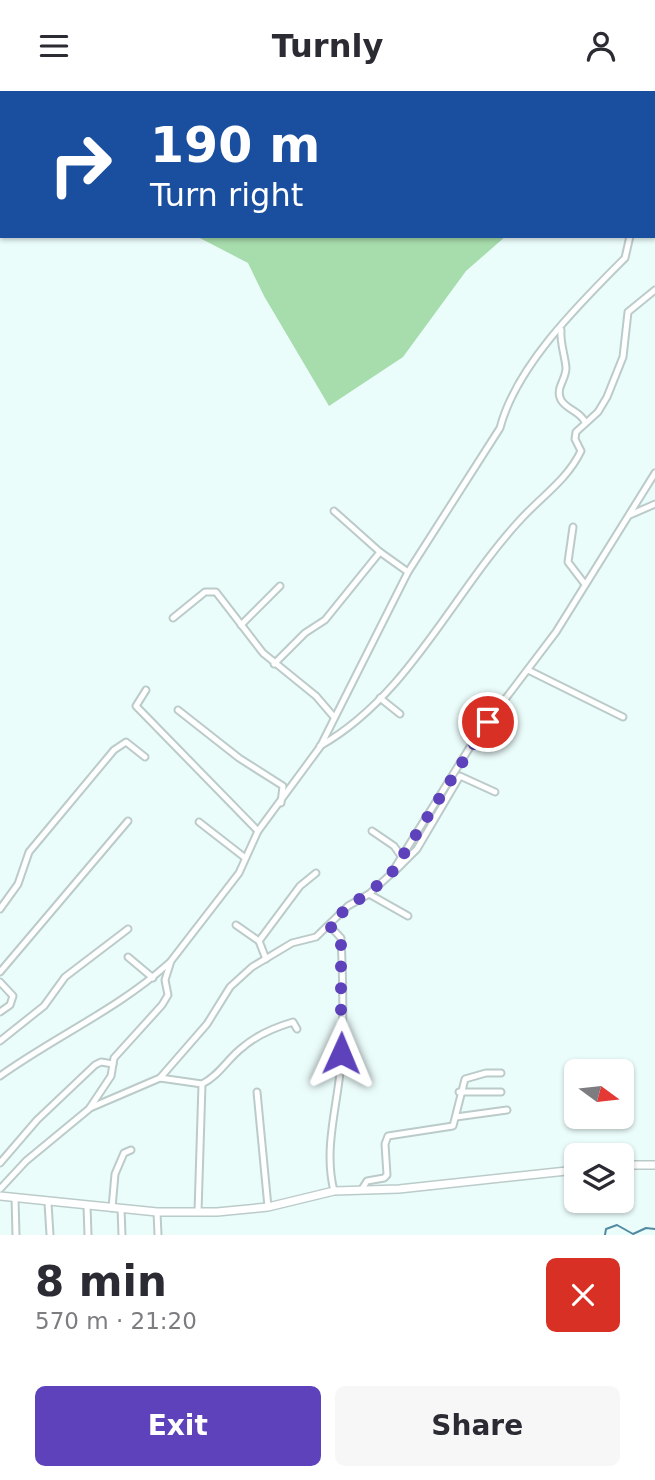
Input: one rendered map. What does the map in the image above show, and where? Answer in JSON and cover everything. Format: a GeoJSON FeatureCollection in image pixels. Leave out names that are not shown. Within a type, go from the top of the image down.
{"type":"FeatureCollection","features":[{"type":"Feature","properties":{"kind":"main road"},"geometry":{"type":"LineString","coordinates":[[634,1165],[655,1165]]}},
{"type":"Feature","properties":{"kind":"main road"},"geometry":{"type":"LineString","coordinates":[[0,1196],[157,1212],[198,1212],[268,1207],[334,1191],[399,1189],[564,1171]]}},
{"type":"Feature","properties":{"kind":"street"},"geometry":{"type":"LineString","coordinates":[[0,1076],[67,1032],[107,1011],[153,978],[172,961],[239,873],[258,831],[320,747],[408,572],[500,428],[507,404],[524,374],[625,258],[630,238]]}},
{"type":"Feature","properties":{"kind":"street"},"geometry":{"type":"LineString","coordinates":[[320,747],[352,727],[380,698],[522,518],[573,466],[581,451],[575,439],[576,432],[598,412],[620,366],[628,312],[655,290]]}},
{"type":"Feature","properties":{"kind":"street"},"geometry":{"type":"LineString","coordinates":[[562,328],[566,368],[559,390],[560,397],[564,404],[582,415],[585,422]]}},
{"type":"Feature","properties":{"kind":"street"},"geometry":{"type":"LineString","coordinates":[[391,874],[475,739],[555,632],[655,473]]}},
{"type":"Feature","properties":{"kind":"street"},"geometry":{"type":"LineString","coordinates":[[627,516],[655,504]]}},
{"type":"Feature","properties":{"kind":"street"},"geometry":{"type":"LineString","coordinates":[[334,511],[380,552],[408,572]]}},
{"type":"Feature","properties":{"kind":"street"},"geometry":{"type":"LineString","coordinates":[[573,527],[568,562],[584,583]]}},
{"type":"Feature","properties":{"kind":"street"},"geometry":{"type":"LineString","coordinates":[[274,664],[305,633],[325,620],[380,552]]}},
{"type":"Feature","properties":{"kind":"street"},"geometry":{"type":"LineString","coordinates":[[241,625],[280,586]]}},
{"type":"Feature","properties":{"kind":"street"},"geometry":{"type":"LineString","coordinates":[[173,618],[205,592],[212,590],[221,596],[274,664],[316,697],[334,717]]}},
{"type":"Feature","properties":{"kind":"street"},"geometry":{"type":"LineString","coordinates":[[528,670],[624,717]]}},
{"type":"Feature","properties":{"kind":"street"},"geometry":{"type":"LineString","coordinates":[[146,690],[136,706],[258,831]]}},
{"type":"Feature","properties":{"kind":"street"},"geometry":{"type":"LineString","coordinates":[[380,698],[400,714]]}},
{"type":"Feature","properties":{"kind":"street"},"geometry":{"type":"LineString","coordinates":[[178,710],[239,758],[283,786],[281,803]]}},
{"type":"Feature","properties":{"kind":"street"},"geometry":{"type":"LineString","coordinates":[[0,909],[18,884],[29,852],[114,750],[126,742],[145,757]]}},
{"type":"Feature","properties":{"kind":"street"},"geometry":{"type":"LineString","coordinates":[[89,1108],[160,1078],[206,1024],[230,987],[292,943],[316,937],[348,905],[369,894],[417,849],[460,776],[495,792]]}},
{"type":"Feature","properties":{"kind":"street"},"geometry":{"type":"LineString","coordinates":[[445,799],[446,788]]}},
{"type":"Feature","properties":{"kind":"street"},"geometry":{"type":"LineString","coordinates":[[0,972],[128,821]]}},
{"type":"Feature","properties":{"kind":"street"},"geometry":{"type":"LineString","coordinates":[[199,822],[244,857]]}},
{"type":"Feature","properties":{"kind":"street"},"geometry":{"type":"LineString","coordinates":[[372,831],[394,846],[401,856]]}},
{"type":"Feature","properties":{"kind":"street"},"geometry":{"type":"LineString","coordinates":[[259,941],[300,886],[316,873]]}},
{"type":"Feature","properties":{"kind":"street"},"geometry":{"type":"LineString","coordinates":[[369,894],[408,916]]}},
{"type":"Feature","properties":{"kind":"street"},"geometry":{"type":"LineString","coordinates":[[236,925],[259,941],[266,959]]}},
{"type":"Feature","properties":{"kind":"street"},"geometry":{"type":"LineString","coordinates":[[329,925],[341,938],[343,986],[341,1065],[330,1147],[334,1191]]}},
{"type":"Feature","properties":{"kind":"street"},"geometry":{"type":"LineString","coordinates":[[0,1041],[44,1006],[65,977],[128,929]]}},
{"type":"Feature","properties":{"kind":"street"},"geometry":{"type":"LineString","coordinates":[[128,957],[153,978]]}},
{"type":"Feature","properties":{"kind":"street"},"geometry":{"type":"LineString","coordinates":[[0,1189],[26,1161],[89,1108],[111,1076],[113,1064],[127,1042],[168,995],[165,980],[172,961]]}},
{"type":"Feature","properties":{"kind":"street"},"geometry":{"type":"LineString","coordinates":[[0,982],[13,996],[10,1005],[0,1012]]}},
{"type":"Feature","properties":{"kind":"street"},"geometry":{"type":"LineString","coordinates":[[160,1078],[202,1084],[210,1080],[240,1048],[264,1033],[293,1022],[297,1029]]}},
{"type":"Feature","properties":{"kind":"street"},"geometry":{"type":"LineString","coordinates":[[0,1163],[12,1153],[12,1146],[95,1065],[101,1062],[113,1064]]}},
{"type":"Feature","properties":{"kind":"street"},"geometry":{"type":"LineString","coordinates":[[362,1189],[367,1181],[387,1175],[385,1144],[388,1136],[453,1126],[459,1093],[469,1077],[501,1073]]}},
{"type":"Feature","properties":{"kind":"street"},"geometry":{"type":"LineString","coordinates":[[198,1212],[202,1084]]}},
{"type":"Feature","properties":{"kind":"street"},"geometry":{"type":"LineString","coordinates":[[257,1092],[268,1207]]}},
{"type":"Feature","properties":{"kind":"street"},"geometry":{"type":"LineString","coordinates":[[459,1093],[501,1092]]}},
{"type":"Feature","properties":{"kind":"street"},"geometry":{"type":"LineString","coordinates":[[456,1117],[507,1110]]}},
{"type":"Feature","properties":{"kind":"street"},"geometry":{"type":"LineString","coordinates":[[122,1235],[115,1174],[124,1153],[131,1150]]}},
{"type":"Feature","properties":{"kind":"street"},"geometry":{"type":"LineString","coordinates":[[15,1198],[16,1235]]}},
{"type":"Feature","properties":{"kind":"street"},"geometry":{"type":"LineString","coordinates":[[48,1203],[50,1235]]}},
{"type":"Feature","properties":{"kind":"street"},"geometry":{"type":"LineString","coordinates":[[87,1206],[88,1235]]}},
{"type":"Feature","properties":{"kind":"street"},"geometry":{"type":"LineString","coordinates":[[157,1212],[158,1235]]}},
{"type":"Feature","properties":{"kind":"green space"},"geometry":{"type":"Polygon","coordinates":[[[200,238],[504,238],[466,271],[403,357],[329,406],[264,296],[248,263],[200,238]]]}},
{"type":"Feature","properties":{"kind":"waterway"},"geometry":{"type":"LineString","coordinates":[[605,1235],[606,1229],[617,1225],[633,1234],[646,1228],[655,1229]]}},
{"type":"Feature","properties":{"kind":"route"},"geometry":{"type":"LineString","coordinates":[[341,1053],[341,938],[329,925],[348,905],[369,894],[391,874],[488,722]]}}]}
